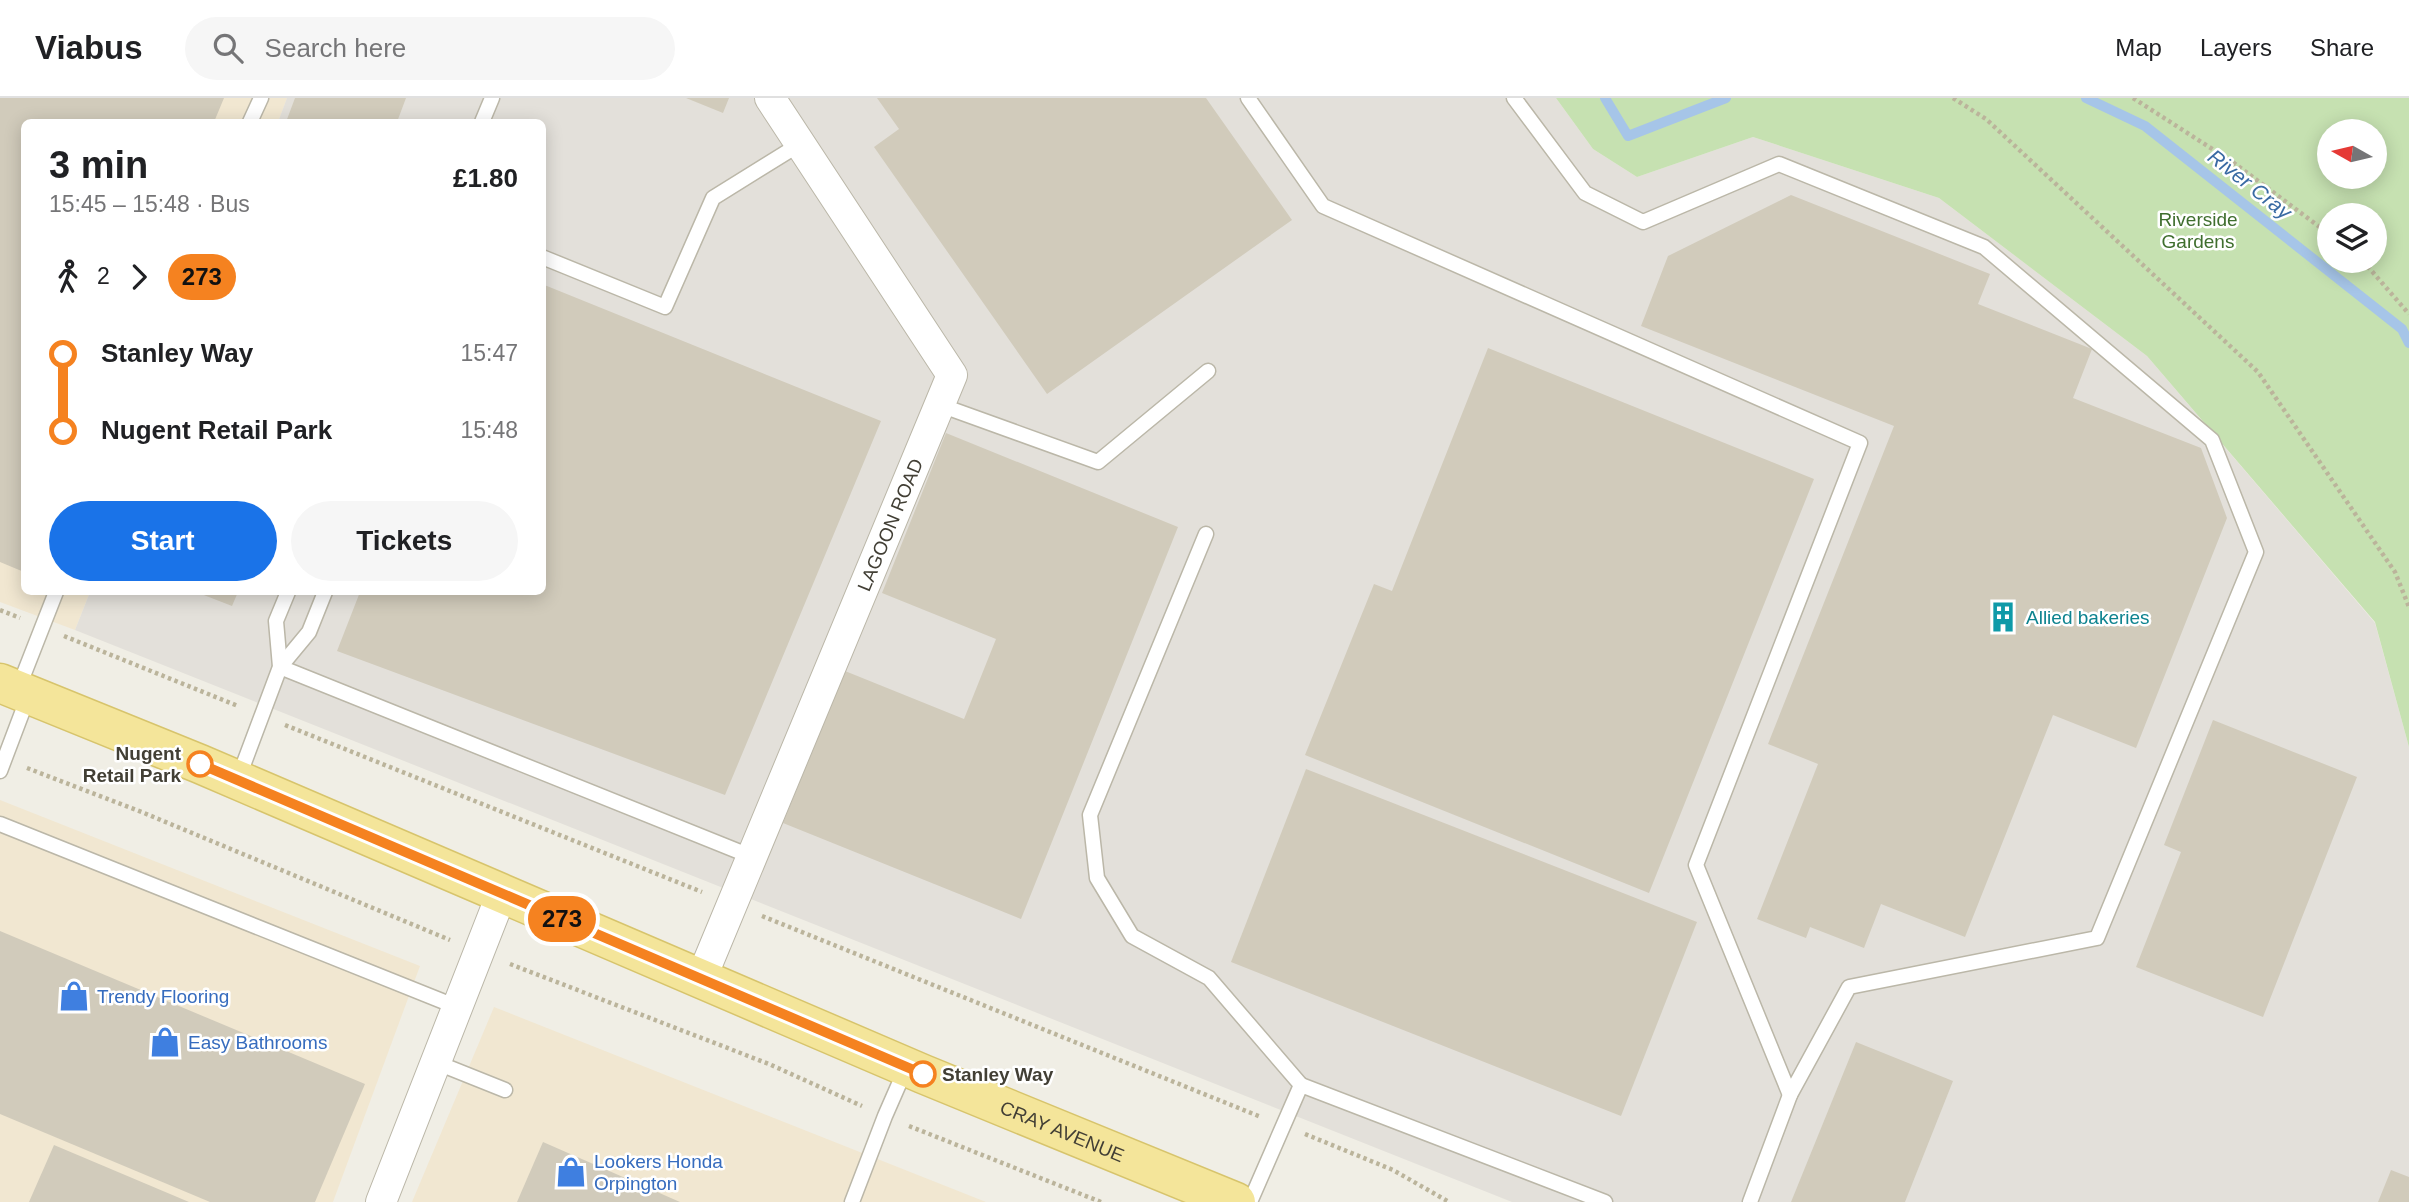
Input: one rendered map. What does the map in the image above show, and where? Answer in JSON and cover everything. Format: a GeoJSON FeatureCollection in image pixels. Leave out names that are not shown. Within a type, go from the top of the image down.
{"type":"FeatureCollection","features":[{"type":"Feature","properties":{"kind":"main road","name":"CRAY AVENUE"},"geometry":{"type":"LineString","coordinates":[[15,690],[238,780],[907,1067],[1236,1202]]}},
{"type":"Feature","properties":{"kind":"street","name":"LAGOON ROAD"},"geometry":{"type":"LineString","coordinates":[[701,979],[952,375],[770,98]]}},
{"type":"Feature","properties":{"kind":"street"},"geometry":{"type":"LineString","coordinates":[[381,1202],[502,893]]}},
{"type":"Feature","properties":{"kind":"lane"},"geometry":{"type":"LineString","coordinates":[[251,119],[261,98]]}},
{"type":"Feature","properties":{"kind":"lane"},"geometry":{"type":"LineString","coordinates":[[483,119],[492,98]]}},
{"type":"Feature","properties":{"kind":"lane"},"geometry":{"type":"LineString","coordinates":[[1248,98],[1323,206],[1860,443],[1696,865],[1790,1095]]}},
{"type":"Feature","properties":{"kind":"lane"},"geometry":{"type":"LineString","coordinates":[[1514,98],[1585,193],[1643,222],[1779,164],[1984,247],[2212,440],[2256,552],[2097,938],[1849,988],[1790,1095],[1751,1202]]}},
{"type":"Feature","properties":{"kind":"lane"},"geometry":{"type":"LineString","coordinates":[[546,259],[665,307],[713,198],[800,144]]}},
{"type":"Feature","properties":{"kind":"lane"},"geometry":{"type":"LineString","coordinates":[[940,405],[1098,462],[1208,371]]}},
{"type":"Feature","properties":{"kind":"lane"},"geometry":{"type":"LineString","coordinates":[[1206,534],[1090,815],[1097,878],[1132,936],[1209,978],[1301,1085],[1605,1202]]}},
{"type":"Feature","properties":{"kind":"lane"},"geometry":{"type":"LineString","coordinates":[[2,766],[15,690],[55,595]]}},
{"type":"Feature","properties":{"kind":"lane"},"geometry":{"type":"LineString","coordinates":[[280,667],[276,621],[287,595]]}},
{"type":"Feature","properties":{"kind":"lane"},"geometry":{"type":"LineString","coordinates":[[238,780],[280,667],[309,632],[325,595]]}},
{"type":"Feature","properties":{"kind":"lane"},"geometry":{"type":"LineString","coordinates":[[280,667],[750,856]]}},
{"type":"Feature","properties":{"kind":"lane"},"geometry":{"type":"LineString","coordinates":[[0,824],[457,1007]]}},
{"type":"Feature","properties":{"kind":"lane"},"geometry":{"type":"LineString","coordinates":[[435,1062],[505,1090]]}},
{"type":"Feature","properties":{"kind":"lane"},"geometry":{"type":"LineString","coordinates":[[852,1202],[907,1067]]}},
{"type":"Feature","properties":{"kind":"lane"},"geometry":{"type":"LineString","coordinates":[[1250,1202],[1301,1085]]}},
{"type":"Feature","properties":{"kind":"path"},"geometry":{"type":"LineString","coordinates":[[1953,98],[1986,119],[2258,372],[2395,572],[2409,607]]}},
{"type":"Feature","properties":{"kind":"path"},"geometry":{"type":"LineString","coordinates":[[2133,98],[2234,163],[2317,225]]}},
{"type":"Feature","properties":{"kind":"path"},"geometry":{"type":"LineString","coordinates":[[2373,273],[2409,314]]}},
{"type":"Feature","properties":{"kind":"path"},"geometry":{"type":"LineString","coordinates":[[2,766],[144,813],[479,952],[769,1064],[885,1116],[1101,1202]]}},
{"type":"Feature","properties":{"kind":"shaded area"},"geometry":{"type":"Polygon","coordinates":[[[0,98],[287,98],[279,119],[21,119],[21,595],[89,595],[75,630],[0,602],[0,98]]]}},
{"type":"Feature","properties":{"kind":"shaded area"},"geometry":{"type":"Polygon","coordinates":[[[287,98],[1556,98],[1593,149],[1637,177],[1753,137],[1939,198],[2147,356],[2375,623],[2409,747],[2409,1202],[1512,1202],[75,630],[89,595],[546,595],[546,119],[279,119],[287,98]]]}},
{"type":"Feature","properties":{"kind":"shaded area"},"geometry":{"type":"Polygon","coordinates":[[[0,800],[420,966],[333,1202],[0,1202],[0,800]]]}},
{"type":"Feature","properties":{"kind":"shaded area"},"geometry":{"type":"Polygon","coordinates":[[[494,1007],[986,1202],[412,1202],[494,1007]]]}},
{"type":"Feature","properties":{"kind":"green space","name":"Riverside Gardens"},"geometry":{"type":"Polygon","coordinates":[[[1556,98],[2409,98],[2409,747],[2375,622],[2147,356],[1939,198],[1753,137],[1637,177],[1593,149],[1556,98]]]}},
{"type":"Feature","properties":{"kind":"building"},"geometry":{"type":"Polygon","coordinates":[[[0,98],[224,98],[215,119],[21,119],[21,571],[0,562],[0,98]]]}},
{"type":"Feature","properties":{"kind":"building"},"geometry":{"type":"Polygon","coordinates":[[[295,98],[406,98],[398,119],[287,119],[295,98]]]}},
{"type":"Feature","properties":{"kind":"building"},"geometry":{"type":"Polygon","coordinates":[[[686,98],[729,98],[723,113],[686,98]]]}},
{"type":"Feature","properties":{"kind":"building"},"geometry":{"type":"Polygon","coordinates":[[[877,98],[1206,98],[1292,220],[1047,394],[874,147],[899,129],[877,98]]]}},
{"type":"Feature","properties":{"kind":"building","name":"Allied bakeries"},"geometry":{"type":"Polygon","coordinates":[[[1791,195],[1990,274],[1978,304],[2092,349],[2073,398],[2201,448],[2227,518],[2136,748],[2053,715],[1965,937],[1881,904],[1864,948],[1810,927],[1806,938],[1757,919],[1818,764],[1768,744],[1894,426],[1641,326],[1668,256],[1791,195]]]}},
{"type":"Feature","properties":{"kind":"building"},"geometry":{"type":"Polygon","coordinates":[[[546,286],[881,421],[725,795],[337,651],[359,595],[546,595],[546,286]]]}},
{"type":"Feature","properties":{"kind":"building"},"geometry":{"type":"Polygon","coordinates":[[[1488,348],[1814,479],[1649,893],[1305,755],[1374,584],[1392,591],[1488,348]]]}},
{"type":"Feature","properties":{"kind":"building"},"geometry":{"type":"Polygon","coordinates":[[[946,433],[1178,527],[1021,919],[783,823],[845,671],[964,719],[996,639],[882,593],[946,433]]]}},
{"type":"Feature","properties":{"kind":"building"},"geometry":{"type":"Polygon","coordinates":[[[204,595],[237,595],[232,606],[204,595]]]}},
{"type":"Feature","properties":{"kind":"building"},"geometry":{"type":"Polygon","coordinates":[[[2213,720],[2357,777],[2263,1017],[2136,967],[2181,852],[2164,845],[2213,720]]]}},
{"type":"Feature","properties":{"kind":"building"},"geometry":{"type":"Polygon","coordinates":[[[1306,769],[1697,922],[1621,1116],[1231,962],[1306,769]]]}},
{"type":"Feature","properties":{"kind":"building"},"geometry":{"type":"Polygon","coordinates":[[[0,931],[365,1084],[315,1202],[210,1202],[0,1114],[0,931]]]}},
{"type":"Feature","properties":{"kind":"building"},"geometry":{"type":"Polygon","coordinates":[[[1856,1042],[1953,1081],[1905,1202],[1791,1202],[1856,1042]]]}},
{"type":"Feature","properties":{"kind":"building","name":"Lookers Honda Orpington"},"geometry":{"type":"Polygon","coordinates":[[[543,1142],[680,1202],[517,1202],[543,1142]]]}},
{"type":"Feature","properties":{"kind":"building"},"geometry":{"type":"Polygon","coordinates":[[[54,1145],[189,1202],[29,1202],[54,1145]]]}},
{"type":"Feature","properties":{"kind":"building"},"geometry":{"type":"Polygon","coordinates":[[[2391,1170],[2409,1177],[2409,1202],[2378,1202],[2391,1170]]]}},
{"type":"Feature","properties":{"kind":"waterway"},"geometry":{"type":"LineString","coordinates":[[1605,98],[1628,136],[1726,98]]}},
{"type":"Feature","properties":{"kind":"waterway","name":"River Cray"},"geometry":{"type":"LineString","coordinates":[[2086,98],[2145,126],[2402,329],[2409,343]]}},
{"type":"Feature","properties":{"kind":"bus line","name":"273"},"geometry":{"type":"LineString","coordinates":[[200,764],[923,1074]]}},
{"type":"Feature","properties":{"kind":"place","name":"Allied bakeries"},"geometry":{"type":"Point","coordinates":[2003,617]}},
{"type":"Feature","properties":{"kind":"place","name":"Nugent Retail Park"},"geometry":{"type":"Point","coordinates":[200,764]}},
{"type":"Feature","properties":{"kind":"place","name":"Trendy Flooring"},"geometry":{"type":"Point","coordinates":[74,996]}},
{"type":"Feature","properties":{"kind":"place","name":"Easy Bathrooms"},"geometry":{"type":"Point","coordinates":[165,1042]}},
{"type":"Feature","properties":{"kind":"place","name":"Stanley Way"},"geometry":{"type":"Point","coordinates":[923,1074]}},
{"type":"Feature","properties":{"kind":"place","name":"Lookers Honda Orpington"},"geometry":{"type":"Point","coordinates":[571,1172]}}]}
